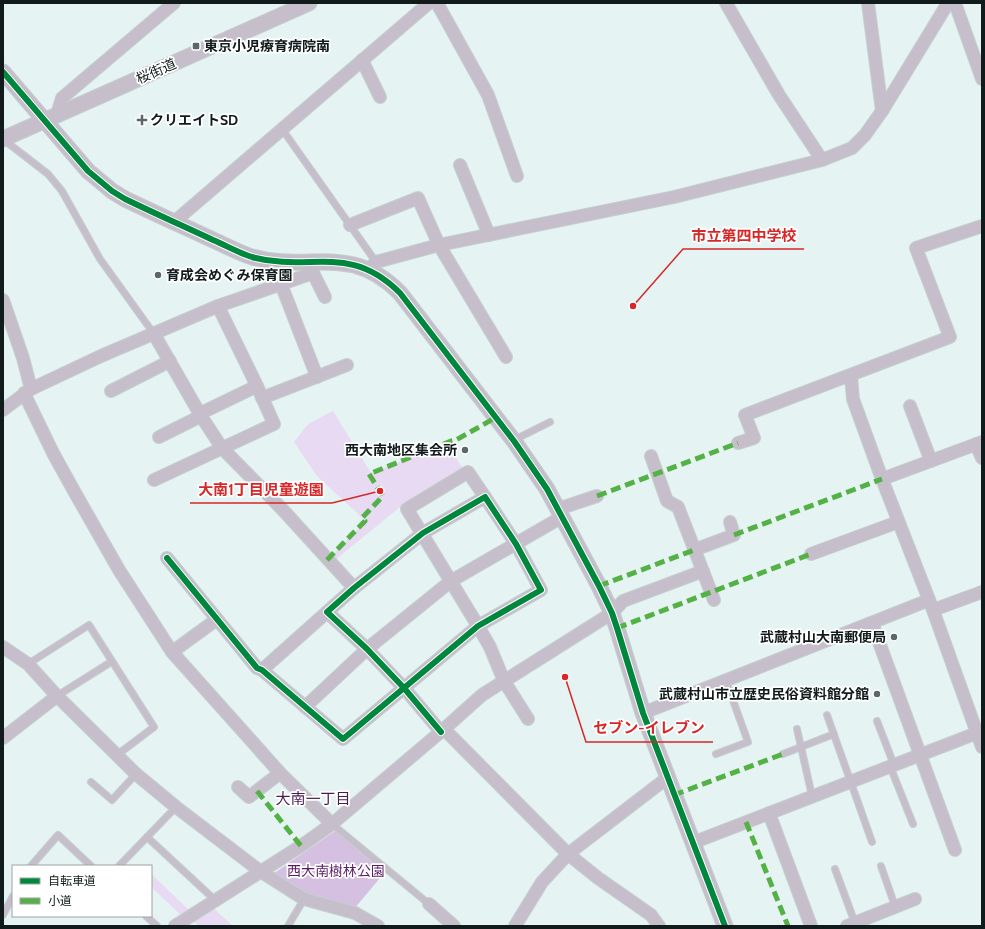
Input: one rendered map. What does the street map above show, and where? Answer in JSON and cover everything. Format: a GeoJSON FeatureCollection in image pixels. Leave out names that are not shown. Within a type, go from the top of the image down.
{"type":"FeatureCollection","features":[{"type":"Feature","properties":{"kind":"street"},"geometry":{"type":"LineString","coordinates":[[51,117],[62,98],[174,3]]}},
{"type":"Feature","properties":{"kind":"street","name":"桜街道"},"geometry":{"type":"LineString","coordinates":[[3,139],[309,3]]}},
{"type":"Feature","properties":{"kind":"street"},"geometry":{"type":"LineString","coordinates":[[174,222],[429,3]]}},
{"type":"Feature","properties":{"kind":"street"},"geometry":{"type":"LineString","coordinates":[[437,3],[488,95],[517,176]]}},
{"type":"Feature","properties":{"kind":"street"},"geometry":{"type":"LineString","coordinates":[[726,3],[779,95],[822,160]]}},
{"type":"Feature","properties":{"kind":"street"},"geometry":{"type":"LineString","coordinates":[[868,3],[882,110]]}},
{"type":"Feature","properties":{"kind":"street"},"geometry":{"type":"LineString","coordinates":[[3,410],[28,391],[101,356],[218,306],[281,284],[313,267],[342,262],[372,266],[439,245],[674,197],[822,160],[852,148],[865,135],[882,110],[948,3]]}},
{"type":"Feature","properties":{"kind":"street"},"geometry":{"type":"LineString","coordinates":[[955,3],[982,79]]}},
{"type":"Feature","properties":{"kind":"street"},"geometry":{"type":"LineString","coordinates":[[362,60],[380,97]]}},
{"type":"Feature","properties":{"kind":"street"},"geometry":{"type":"LineString","coordinates":[[3,72],[51,117],[88,171],[106,187],[125,199],[251,257],[313,267]]}},
{"type":"Feature","properties":{"kind":"street"},"geometry":{"type":"LineString","coordinates":[[460,165],[489,235]]}},
{"type":"Feature","properties":{"kind":"street"},"geometry":{"type":"LineString","coordinates":[[350,225],[418,198],[439,245],[506,357]]}},
{"type":"Feature","properties":{"kind":"street"},"geometry":{"type":"LineString","coordinates":[[738,443],[754,438],[745,415],[950,337],[916,248],[982,226]]}},
{"type":"Feature","properties":{"kind":"street"},"geometry":{"type":"LineString","coordinates":[[372,266],[400,293],[514,441],[547,489],[560,513],[612,613],[643,713],[725,926]]}},
{"type":"Feature","properties":{"kind":"street"},"geometry":{"type":"LineString","coordinates":[[313,267],[325,297]]}},
{"type":"Feature","properties":{"kind":"street"},"geometry":{"type":"LineString","coordinates":[[281,284],[316,377]]}},
{"type":"Feature","properties":{"kind":"street"},"geometry":{"type":"LineString","coordinates":[[4,303],[23,358],[28,391],[53,452],[120,570],[172,652],[280,773],[332,824]]}},
{"type":"Feature","properties":{"kind":"street"},"geometry":{"type":"LineString","coordinates":[[154,480],[274,424],[218,306]]}},
{"type":"Feature","properties":{"kind":"street"},"geometry":{"type":"LineString","coordinates":[[154,334],[200,415],[222,448],[283,510],[354,588]]}},
{"type":"Feature","properties":{"kind":"street"},"geometry":{"type":"LineString","coordinates":[[111,391],[170,361]]}},
{"type":"Feature","properties":{"kind":"street"},"geometry":{"type":"LineString","coordinates":[[262,398],[347,365]]}},
{"type":"Feature","properties":{"kind":"street"},"geometry":{"type":"LineString","coordinates":[[850,376],[853,399],[898,522],[979,732],[982,747]]}},
{"type":"Feature","properties":{"kind":"street"},"geometry":{"type":"LineString","coordinates":[[159,437],[257,386]]}},
{"type":"Feature","properties":{"kind":"street"},"geometry":{"type":"LineString","coordinates":[[910,406],[931,461]]}},
{"type":"Feature","properties":{"kind":"street"},"geometry":{"type":"LineString","coordinates":[[882,479],[979,443],[982,458]]}},
{"type":"Feature","properties":{"kind":"street"},"geometry":{"type":"LineString","coordinates":[[651,456],[668,501],[678,507],[714,600]]}},
{"type":"Feature","properties":{"kind":"street"},"geometry":{"type":"LineString","coordinates":[[167,558],[216,620],[257,668],[262,670],[343,739],[478,626],[541,590],[516,544],[468,472],[407,509],[478,626],[490,647],[504,681],[528,719]]}},
{"type":"Feature","properties":{"kind":"street"},"geometry":{"type":"LineString","coordinates":[[305,707],[366,649],[451,582],[516,544],[560,513],[597,496]]}},
{"type":"Feature","properties":{"kind":"street"},"geometry":{"type":"LineString","coordinates":[[262,670],[354,588],[422,533],[485,497]]}},
{"type":"Feature","properties":{"kind":"street"},"geometry":{"type":"LineString","coordinates":[[694,550],[734,535],[730,522]]}},
{"type":"Feature","properties":{"kind":"street"},"geometry":{"type":"LineString","coordinates":[[811,554],[898,522]]}},
{"type":"Feature","properties":{"kind":"street"},"geometry":{"type":"LineString","coordinates":[[175,926],[301,846],[332,824],[482,695],[612,613],[623,601],[703,571]]}},
{"type":"Feature","properties":{"kind":"street"},"geometry":{"type":"LineString","coordinates":[[643,713],[872,623],[931,605],[982,592]]}},
{"type":"Feature","properties":{"kind":"street"},"geometry":{"type":"LineString","coordinates":[[327,612],[366,649],[443,730],[568,854],[598,878],[651,915],[659,926]]}},
{"type":"Feature","properties":{"kind":"street"},"geometry":{"type":"LineString","coordinates":[[172,652],[216,620]]}},
{"type":"Feature","properties":{"kind":"street"},"geometry":{"type":"LineString","coordinates":[[872,623],[956,850]]}},
{"type":"Feature","properties":{"kind":"street"},"geometry":{"type":"LineString","coordinates":[[3,647],[28,664],[57,696],[136,774],[176,807],[260,871],[304,899],[355,913],[378,926]]}},
{"type":"Feature","properties":{"kind":"street"},"geometry":{"type":"LineString","coordinates":[[3,738],[57,696]]}},
{"type":"Feature","properties":{"kind":"street"},"geometry":{"type":"LineString","coordinates":[[692,842],[979,732]]}},
{"type":"Feature","properties":{"kind":"street"},"geometry":{"type":"LineString","coordinates":[[238,787],[249,797],[280,773]]}},
{"type":"Feature","properties":{"kind":"street"},"geometry":{"type":"LineString","coordinates":[[515,926],[542,882],[568,854],[667,778]]}},
{"type":"Feature","properties":{"kind":"street"},"geometry":{"type":"LineString","coordinates":[[769,813],[811,926]]}},
{"type":"Feature","properties":{"kind":"street"},"geometry":{"type":"LineString","coordinates":[[851,924],[915,899]]}},
{"type":"Feature","properties":{"kind":"street"},"geometry":{"type":"LineString","coordinates":[[429,904],[454,926]]}},
{"type":"Feature","properties":{"kind":"lane"},"geometry":{"type":"LineString","coordinates":[[282,129],[350,225],[372,266]]}},
{"type":"Feature","properties":{"kind":"lane"},"geometry":{"type":"LineString","coordinates":[[3,139],[48,174],[62,190],[100,259],[154,334]]}},
{"type":"Feature","properties":{"kind":"lane"},"geometry":{"type":"LineString","coordinates":[[514,441],[550,422]]}},
{"type":"Feature","properties":{"kind":"lane"},"geometry":{"type":"LineString","coordinates":[[28,664],[89,625],[111,662],[154,727],[117,755]]}},
{"type":"Feature","properties":{"kind":"lane"},"geometry":{"type":"LineString","coordinates":[[57,696],[111,662]]}},
{"type":"Feature","properties":{"kind":"lane"},"geometry":{"type":"LineString","coordinates":[[716,754],[748,742],[726,681]]}},
{"type":"Feature","properties":{"kind":"lane"},"geometry":{"type":"LineString","coordinates":[[827,715],[872,842]]}},
{"type":"Feature","properties":{"kind":"lane"},"geometry":{"type":"LineString","coordinates":[[877,721],[913,824]]}},
{"type":"Feature","properties":{"kind":"lane"},"geometry":{"type":"LineString","coordinates":[[797,729],[812,796]]}},
{"type":"Feature","properties":{"kind":"lane"},"geometry":{"type":"LineString","coordinates":[[784,754],[834,734]]}},
{"type":"Feature","properties":{"kind":"lane"},"geometry":{"type":"LineString","coordinates":[[91,782],[112,800],[136,774]]}},
{"type":"Feature","properties":{"kind":"lane"},"geometry":{"type":"LineString","coordinates":[[120,865],[176,807]]}},
{"type":"Feature","properties":{"kind":"lane"},"geometry":{"type":"LineString","coordinates":[[332,824],[429,904]]}},
{"type":"Feature","properties":{"kind":"lane"},"geometry":{"type":"LineString","coordinates":[[32,865],[58,835],[91,865]]}},
{"type":"Feature","properties":{"kind":"lane"},"geometry":{"type":"LineString","coordinates":[[147,837],[216,900]]}},
{"type":"Feature","properties":{"kind":"lane"},"geometry":{"type":"LineString","coordinates":[[881,866],[895,906]]}},
{"type":"Feature","properties":{"kind":"lane"},"geometry":{"type":"LineString","coordinates":[[835,869],[851,924]]}},
{"type":"Feature","properties":{"kind":"lane"},"geometry":{"type":"LineString","coordinates":[[3,915],[12,898]]}},
{"type":"Feature","properties":{"kind":"lane"},"geometry":{"type":"LineString","coordinates":[[288,926],[304,899]]}},
{"type":"Feature","properties":{"kind":"lane"},"geometry":{"type":"LineString","coordinates":[[147,917],[157,926]]}},
{"type":"Feature","properties":{"kind":"shaded area"},"geometry":{"type":"Polygon","coordinates":[[[333,411],[371,473],[447,443],[463,469],[400,507],[335,560],[335,552],[366,521],[317,476],[294,442],[308,424],[333,411]]]}},
{"type":"Feature","properties":{"kind":"shaded area"},"geometry":{"type":"Polygon","coordinates":[[[152,875],[189,910],[181,915],[152,888],[152,875]]]}},
{"type":"Feature","properties":{"kind":"shaded area"},"geometry":{"type":"Polygon","coordinates":[[[212,907],[233,926],[199,926],[192,920],[212,907]]]}},
{"type":"Feature","properties":{"kind":"green space","name":"西大南樹林公園"},"geometry":{"type":"Polygon","coordinates":[[[335,831],[385,872],[354,909],[311,897],[270,876],[335,831]]]}},
{"type":"Feature","properties":{"kind":"marked path"},"geometry":{"type":"LineString","coordinates":[[327,560],[365,521],[362,518],[383,496],[369,474],[456,440],[495,418]]}},
{"type":"Feature","properties":{"kind":"marked path"},"geometry":{"type":"LineString","coordinates":[[597,496],[738,443]]}},
{"type":"Feature","properties":{"kind":"marked path"},"geometry":{"type":"LineString","coordinates":[[734,535],[882,479]]}},
{"type":"Feature","properties":{"kind":"marked path"},"geometry":{"type":"LineString","coordinates":[[599,586],[694,550]]}},
{"type":"Feature","properties":{"kind":"marked path"},"geometry":{"type":"LineString","coordinates":[[617,628],[811,554]]}},
{"type":"Feature","properties":{"kind":"marked path"},"geometry":{"type":"LineString","coordinates":[[674,795],[783,754]]}},
{"type":"Feature","properties":{"kind":"marked path"},"geometry":{"type":"LineString","coordinates":[[257,791],[301,846]]}},
{"type":"Feature","properties":{"kind":"marked path"},"geometry":{"type":"LineString","coordinates":[[746,822],[788,926]]}},
{"type":"Feature","properties":{"kind":"cycle path"},"geometry":{"type":"LineString","coordinates":[[3,72],[88,171],[112,191],[125,199],[252,257],[273,261],[346,263],[364,268],[381,277],[400,293],[514,441],[547,489],[599,586],[612,613],[643,713],[725,926]]}},
{"type":"Feature","properties":{"kind":"cycle path"},"geometry":{"type":"LineString","coordinates":[[167,558],[257,668],[262,670],[343,739],[478,626],[541,590],[516,544],[485,497],[423,533],[354,588],[327,612],[367,649],[404,688],[441,732]]}},
{"type":"Feature","properties":{"kind":"place","name":"東京小児療育病院南"},"geometry":{"type":"Point","coordinates":[196,46]}},
{"type":"Feature","properties":{"kind":"place","name":"クリエイトSD"},"geometry":{"type":"Point","coordinates":[142,120]}},
{"type":"Feature","properties":{"kind":"place","name":"育成会めぐみ保育園"},"geometry":{"type":"Point","coordinates":[158,275]}},
{"type":"Feature","properties":{"kind":"place","name":"市立第四中学校"},"geometry":{"type":"Point","coordinates":[633,306]}},
{"type":"Feature","properties":{"kind":"place","name":"西大南地区集会所"},"geometry":{"type":"Point","coordinates":[465,450]}},
{"type":"Feature","properties":{"kind":"place","name":"大南1丁目児童遊園"},"geometry":{"type":"Point","coordinates":[380,491]}},
{"type":"Feature","properties":{"kind":"place","name":"武蔵村山大南郵便局"},"geometry":{"type":"Point","coordinates":[894,637]}},
{"type":"Feature","properties":{"kind":"place","name":"セブン-イレブン"},"geometry":{"type":"Point","coordinates":[565,677]}},
{"type":"Feature","properties":{"kind":"place","name":"武蔵村山市立歴史民俗資料館分館"},"geometry":{"type":"Point","coordinates":[877,694]}},
{"type":"Feature","properties":{"kind":"district","name":"大南一丁目"},"geometry":{"type":"Point","coordinates":[313,799]}}]}
